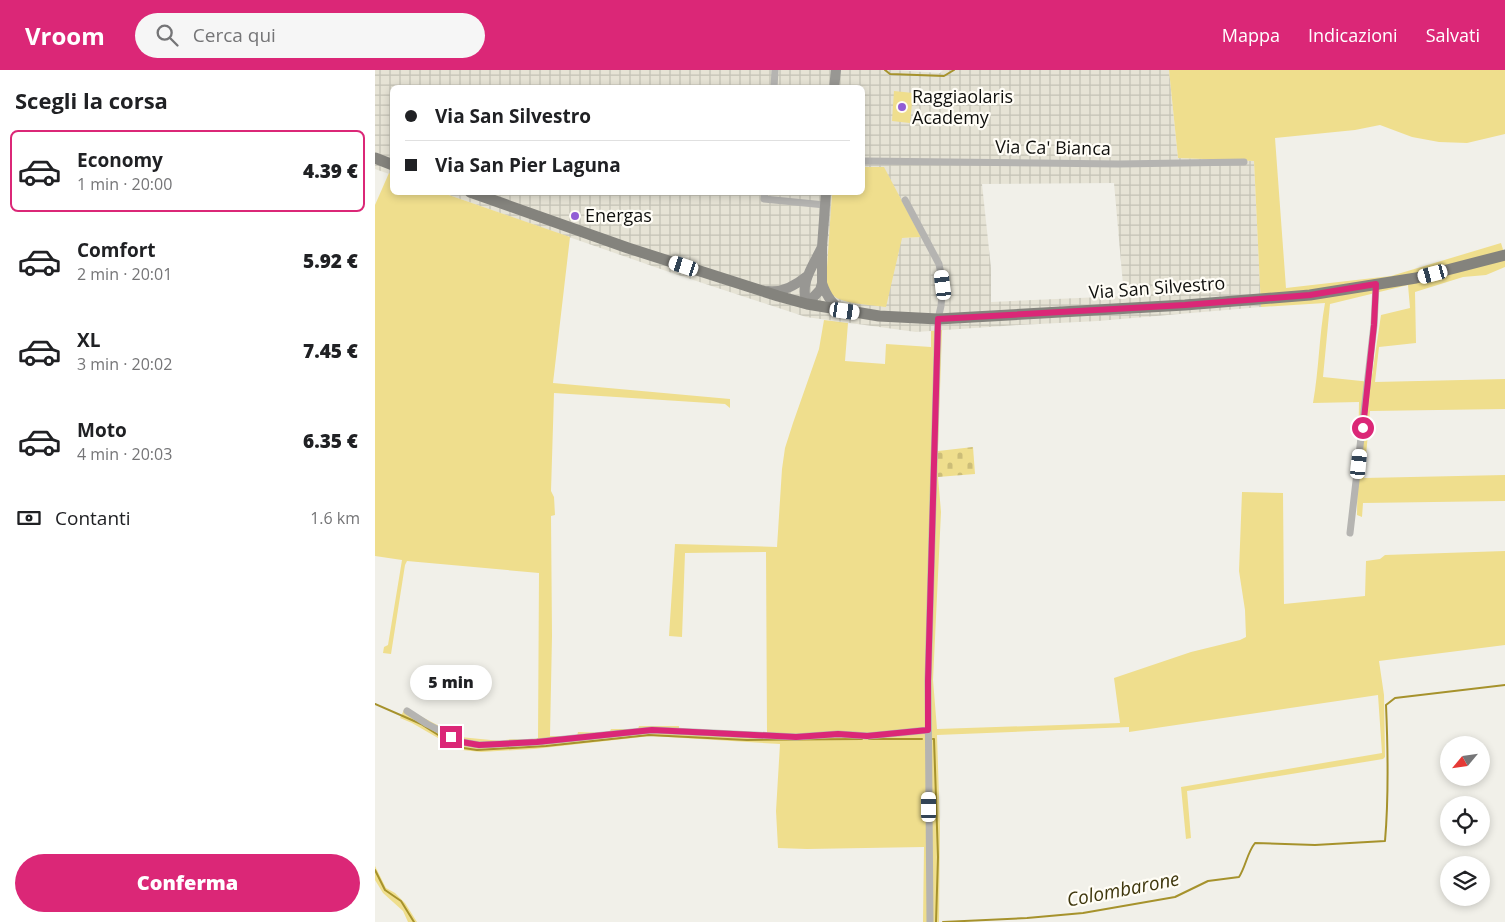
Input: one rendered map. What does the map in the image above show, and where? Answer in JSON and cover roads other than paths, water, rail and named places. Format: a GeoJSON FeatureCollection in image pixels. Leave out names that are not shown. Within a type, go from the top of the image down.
{"type":"FeatureCollection","features":[{"type":"Feature","properties":{"kind":"main road"},"geometry":{"type":"LineString","coordinates":[[375,158],[390,164]]}},
{"type":"Feature","properties":{"kind":"main road","name":"Via San Silvestro"},"geometry":{"type":"LineString","coordinates":[[478,195],[628,248],[759,290],[807,304],[879,316],[938,319],[1185,305],[1310,295],[1416,278],[1505,255]]}},
{"type":"Feature","properties":{"kind":"street"},"geometry":{"type":"LineString","coordinates":[[774,85],[775,70]]}},
{"type":"Feature","properties":{"kind":"street"},"geometry":{"type":"LineString","coordinates":[[835,85],[836,70]]}},
{"type":"Feature","properties":{"kind":"street","name":"Via Ca' Bianca"},"geometry":{"type":"LineString","coordinates":[[865,161],[1119,164],[1244,162]]}},
{"type":"Feature","properties":{"kind":"street"},"geometry":{"type":"LineString","coordinates":[[765,195],[764,199],[825,205]]}},
{"type":"Feature","properties":{"kind":"street"},"geometry":{"type":"LineString","coordinates":[[807,304],[820,290],[822,283],[822,247],[826,195]]}},
{"type":"Feature","properties":{"kind":"street"},"geometry":{"type":"LineString","coordinates":[[905,200],[939,264],[943,285],[938,319],[928,681],[930,922]]}},
{"type":"Feature","properties":{"kind":"street"},"geometry":{"type":"LineString","coordinates":[[807,304],[803,289],[807,276],[822,247]]}},
{"type":"Feature","properties":{"kind":"street"},"geometry":{"type":"LineString","coordinates":[[759,290],[772,292],[785,290],[807,276]]}},
{"type":"Feature","properties":{"kind":"street"},"geometry":{"type":"LineString","coordinates":[[822,283],[829,298],[839,309],[845,311]]}},
{"type":"Feature","properties":{"kind":"street"},"geometry":{"type":"LineString","coordinates":[[1350,533],[1373,341],[1376,284]]}},
{"type":"Feature","properties":{"kind":"street"},"geometry":{"type":"LineString","coordinates":[[407,711],[427,724],[462,742],[479,745],[537,742],[652,730],[796,737],[838,734],[867,736],[928,730]]}},
{"type":"Feature","properties":{"kind":"waterway"},"geometry":{"type":"LineString","coordinates":[[885,70],[890,74],[944,76],[954,70]]}},
{"type":"Feature","properties":{"kind":"waterway","name":"Colombarone"},"geometry":{"type":"LineString","coordinates":[[943,922],[1083,913],[1175,897],[1208,881],[1239,877],[1255,843],[1315,845],[1385,841],[1388,773],[1386,705],[1395,698],[1505,685]]}},
{"type":"Feature","properties":{"kind":"waterway"},"geometry":{"type":"LineString","coordinates":[[375,704],[421,724],[457,747],[477,750],[546,746],[649,735],[747,740],[862,739]]}},
{"type":"Feature","properties":{"kind":"waterway"},"geometry":{"type":"LineString","coordinates":[[869,739],[922,739]]}},
{"type":"Feature","properties":{"kind":"waterway"},"geometry":{"type":"LineString","coordinates":[[933,739],[938,857],[936,922]]}},
{"type":"Feature","properties":{"kind":"waterway"},"geometry":{"type":"LineString","coordinates":[[375,870],[385,890],[401,901],[414,922]]}},
{"type":"Feature","properties":{"kind":"place","name":"Raggiaolaris Academy"},"geometry":{"type":"Point","coordinates":[902,107]}},
{"type":"Feature","properties":{"kind":"place","name":"Energas"},"geometry":{"type":"Point","coordinates":[575,216]}}]}
